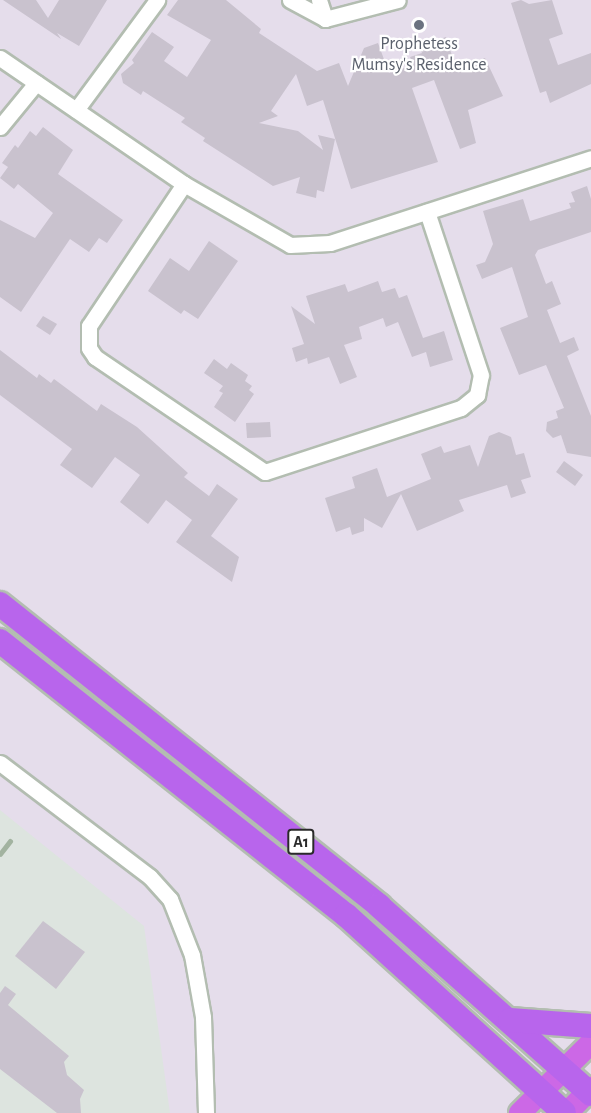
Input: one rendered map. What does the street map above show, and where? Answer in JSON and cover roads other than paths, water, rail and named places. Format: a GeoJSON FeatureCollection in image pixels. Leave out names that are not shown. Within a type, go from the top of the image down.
{"type":"FeatureCollection","features":[{"type":"Feature","properties":{"kind":"highway","name":"A1"},"geometry":{"type":"LineString","coordinates":[[0,604],[236,788],[510,1020],[590,1091]]}},
{"type":"Feature","properties":{"kind":"highway","name":"A1"},"geometry":{"type":"LineString","coordinates":[[0,641],[346,915],[566,1113]]}},
{"type":"Feature","properties":{"kind":"highway"},"geometry":{"type":"LineString","coordinates":[[510,1020],[591,1026]]}},
{"type":"Feature","properties":{"kind":"main road"},"geometry":{"type":"LineString","coordinates":[[520,1113],[540,1090],[591,1043]]}},
{"type":"Feature","properties":{"kind":"main road"},"geometry":{"type":"LineString","coordinates":[[566,1113],[590,1091]]}},
{"type":"Feature","properties":{"kind":"street"},"geometry":{"type":"LineString","coordinates":[[76,110],[157,0]]}},
{"type":"Feature","properties":{"kind":"street"},"geometry":{"type":"LineString","coordinates":[[290,0],[325,19],[398,0]]}},
{"type":"Feature","properties":{"kind":"street"},"geometry":{"type":"LineString","coordinates":[[319,0],[325,19]]}},
{"type":"Feature","properties":{"kind":"street"},"geometry":{"type":"LineString","coordinates":[[0,58],[184,184],[290,245],[330,243],[591,158]]}},
{"type":"Feature","properties":{"kind":"street"},"geometry":{"type":"LineString","coordinates":[[0,127],[36,83]]}},
{"type":"Feature","properties":{"kind":"street"},"geometry":{"type":"LineString","coordinates":[[184,184],[89,326],[89,348],[95,357],[253,468],[265,472],[461,408],[477,395],[481,375],[427,212]]}},
{"type":"Feature","properties":{"kind":"street"},"geometry":{"type":"LineString","coordinates":[[0,763],[150,877],[170,899],[186,934],[201,1007],[206,1113]]}},
{"type":"Feature","properties":{"kind":"railway"},"geometry":{"type":"LineString","coordinates":[[0,854],[10,841]]}},
{"type":"Feature","properties":{"kind":"place","name":"Prophetess Mumsy's Residence"},"geometry":{"type":"Point","coordinates":[419,25]}}]}
